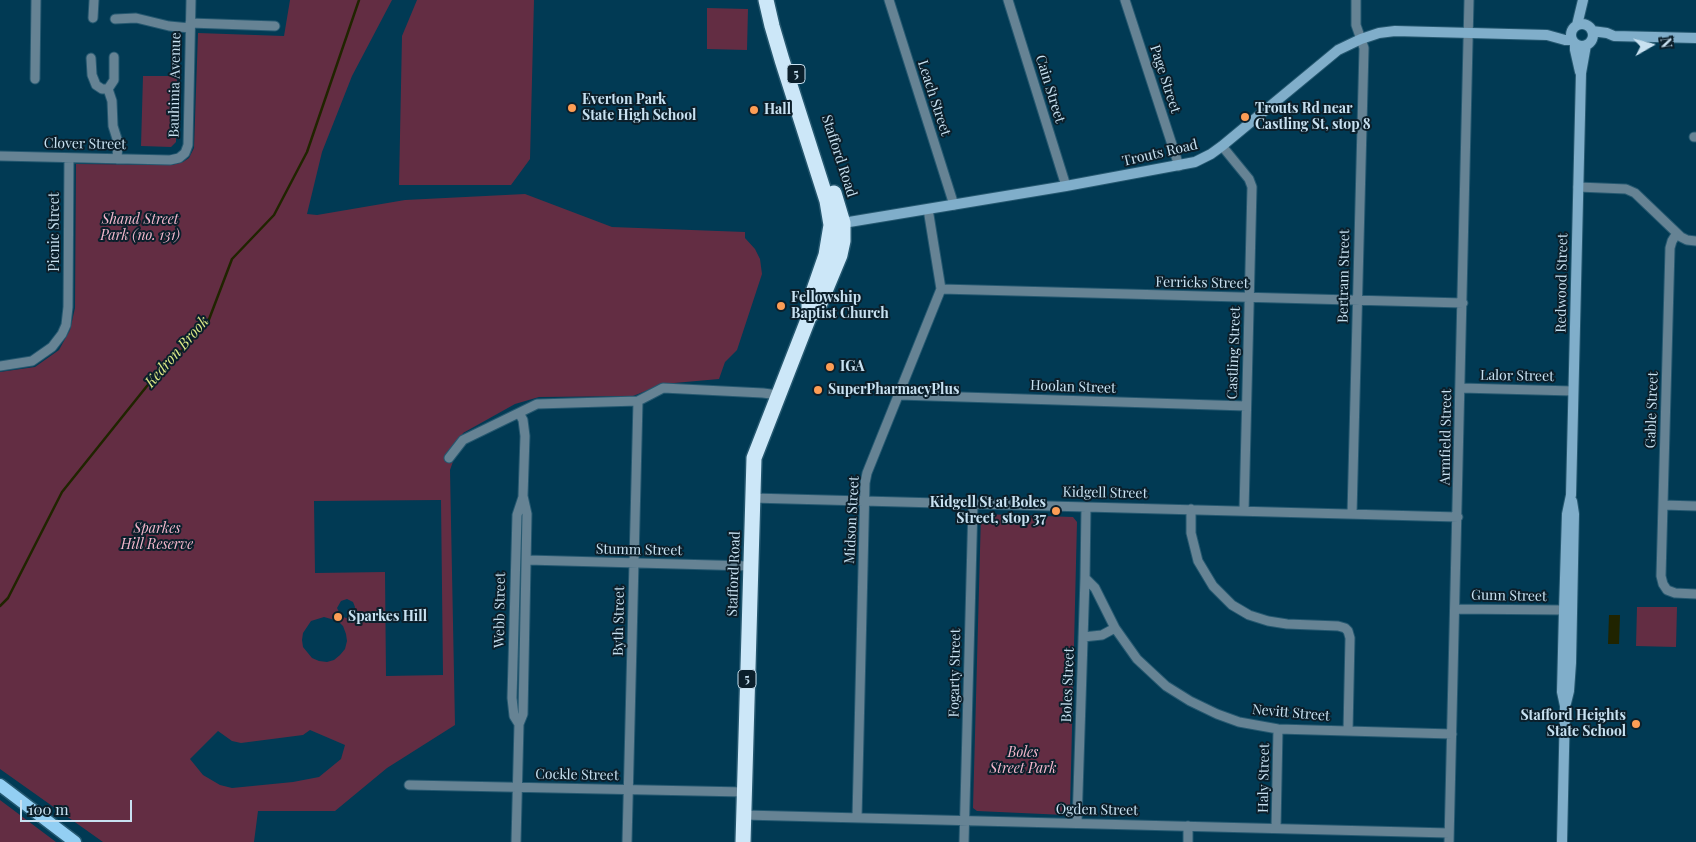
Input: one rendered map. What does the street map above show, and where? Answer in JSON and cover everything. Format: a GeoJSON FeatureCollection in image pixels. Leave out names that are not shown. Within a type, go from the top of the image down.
{"type":"FeatureCollection","features":[{"type":"Feature","properties":{"kind":"highway","name":"Stafford Road"},"geometry":{"type":"LineString","coordinates":[[743,842],[752,498],[756,452],[809,317],[818,308],[840,255],[844,236],[827,201],[782,60],[766,0]]}},
{"type":"Feature","properties":{"kind":"highway","name":"Stafford Road"},"geometry":{"type":"LineString","coordinates":[[776,0],[837,224]]}},
{"type":"Feature","properties":{"kind":"main road"},"geometry":{"type":"LineString","coordinates":[[0,785],[76,842]]}},
{"type":"Feature","properties":{"kind":"street"},"geometry":{"type":"LineString","coordinates":[[35,79],[36,0]]}},
{"type":"Feature","properties":{"kind":"street"},"geometry":{"type":"LineString","coordinates":[[93,18],[94,0]]}},
{"type":"Feature","properties":{"kind":"street","name":"Bauhinia Avenue"},"geometry":{"type":"LineString","coordinates":[[170,160],[179,158],[185,153],[188,145],[191,0]]}},
{"type":"Feature","properties":{"kind":"street","name":"Leach Street"},"geometry":{"type":"LineString","coordinates":[[889,0],[954,205]]}},
{"type":"Feature","properties":{"kind":"street","name":"Cain Street"},"geometry":{"type":"LineString","coordinates":[[1008,0],[1066,186]]}},
{"type":"Feature","properties":{"kind":"street","name":"Page Street"},"geometry":{"type":"LineString","coordinates":[[1125,0],[1179,166]]}},
{"type":"Feature","properties":{"kind":"street","name":"Bertram Street"},"geometry":{"type":"LineString","coordinates":[[1352,514],[1364,48],[1356,25],[1356,0]]}},
{"type":"Feature","properties":{"kind":"street","name":"Armfield Street"},"geometry":{"type":"LineString","coordinates":[[1449,837],[1469,0]]}},
{"type":"Feature","properties":{"kind":"street"},"geometry":{"type":"LineString","coordinates":[[1583,2],[1588,21],[1589,36],[1607,39],[1614,36],[1696,38]]}},
{"type":"Feature","properties":{"kind":"street","name":"Redwood Street"},"geometry":{"type":"LineString","coordinates":[[1581,73],[1571,33],[1583,2]]}},
{"type":"Feature","properties":{"kind":"street"},"geometry":{"type":"LineString","coordinates":[[115,19],[136,18],[169,26],[274,26]]}},
{"type":"Feature","properties":{"kind":"street","name":"Trouts Road"},"geometry":{"type":"LineString","coordinates":[[837,224],[1179,166],[1203,158],[1222,146],[1338,50],[1379,33],[1395,31],[1547,35],[1574,42],[1581,46],[1589,36],[1580,24],[1547,35]]}},
{"type":"Feature","properties":{"kind":"street","name":"Redwood Street"},"geometry":{"type":"LineString","coordinates":[[1565,706],[1570,691],[1571,663],[1574,514],[1571,495],[1581,73],[1589,36]]}},
{"type":"Feature","properties":{"kind":"street"},"geometry":{"type":"LineString","coordinates":[[108,89],[114,80],[114,57]]}},
{"type":"Feature","properties":{"kind":"street"},"geometry":{"type":"LineString","coordinates":[[91,58],[92,75],[96,85],[102,89],[108,89]]}},
{"type":"Feature","properties":{"kind":"street"},"geometry":{"type":"LineString","coordinates":[[108,89],[112,101],[114,126],[118,142],[117,159]]}},
{"type":"Feature","properties":{"kind":"street","name":"Castling Street"},"geometry":{"type":"LineString","coordinates":[[1222,146],[1249,180],[1252,187],[1244,511]]}},
{"type":"Feature","properties":{"kind":"street","name":"Clover Street"},"geometry":{"type":"LineString","coordinates":[[0,156],[170,160]]}},
{"type":"Feature","properties":{"kind":"street","name":"Picnic Street"},"geometry":{"type":"LineString","coordinates":[[0,366],[32,361],[52,347],[66,325],[68,307],[69,158]]}},
{"type":"Feature","properties":{"kind":"street"},"geometry":{"type":"LineString","coordinates":[[1578,187],[1626,189],[1635,194],[1684,239],[1696,241]]}},
{"type":"Feature","properties":{"kind":"street"},"geometry":{"type":"LineString","coordinates":[[928,209],[941,289]]}},
{"type":"Feature","properties":{"kind":"street","name":"Gable Street"},"geometry":{"type":"LineString","coordinates":[[1677,233],[1670,245],[1661,576],[1664,588],[1675,593],[1696,594]]}},
{"type":"Feature","properties":{"kind":"street","name":"Ferricks Street"},"geometry":{"type":"LineString","coordinates":[[941,289],[1463,303]]}},
{"type":"Feature","properties":{"kind":"street","name":"Midson Street"},"geometry":{"type":"LineString","coordinates":[[856,818],[865,482],[941,289]]}},
{"type":"Feature","properties":{"kind":"street"},"geometry":{"type":"LineString","coordinates":[[449,458],[463,440],[537,404],[638,401],[664,388],[778,395]]}},
{"type":"Feature","properties":{"kind":"street","name":"Lalor Street"},"geometry":{"type":"LineString","coordinates":[[1461,388],[1573,391]]}},
{"type":"Feature","properties":{"kind":"street","name":"Hoolan Street"},"geometry":{"type":"LineString","coordinates":[[899,395],[913,397],[1246,406]]}},
{"type":"Feature","properties":{"kind":"street","name":"Byth Street"},"geometry":{"type":"LineString","coordinates":[[627,842],[638,401]]}},
{"type":"Feature","properties":{"kind":"street","name":"Webb Street"},"geometry":{"type":"LineString","coordinates":[[516,842],[518,724],[523,714],[527,514],[523,496],[525,436],[519,413]]}},
{"type":"Feature","properties":{"kind":"street","name":"Redwood Street"},"geometry":{"type":"LineString","coordinates":[[1562,842],[1565,706],[1562,692],[1564,610],[1567,514],[1571,495]]}},
{"type":"Feature","properties":{"kind":"street","name":"Webb Street"},"geometry":{"type":"LineString","coordinates":[[518,724],[514,716],[512,698],[516,515],[523,496]]}},
{"type":"Feature","properties":{"kind":"street","name":"Kidgell Street"},"geometry":{"type":"LineString","coordinates":[[752,498],[1458,516]]}},
{"type":"Feature","properties":{"kind":"street","name":"Fogarty Street"},"geometry":{"type":"LineString","coordinates":[[964,842],[973,504]]}},
{"type":"Feature","properties":{"kind":"street"},"geometry":{"type":"LineString","coordinates":[[1662,505],[1696,506]]}},
{"type":"Feature","properties":{"kind":"street"},"geometry":{"type":"LineString","coordinates":[[1085,578],[1086,507]]}},
{"type":"Feature","properties":{"kind":"street"},"geometry":{"type":"LineString","coordinates":[[1191,509],[1192,538],[1198,561],[1213,586],[1232,605],[1249,615],[1268,622],[1340,626],[1348,631],[1350,638],[1348,731]]}},
{"type":"Feature","properties":{"kind":"street","name":"Stumm Street"},"geometry":{"type":"LineString","coordinates":[[526,560],[750,566]]}},
{"type":"Feature","properties":{"kind":"street","name":"Nevitt Street"},"geometry":{"type":"LineString","coordinates":[[1085,578],[1098,592],[1115,628],[1137,659],[1166,686],[1190,701],[1217,714],[1239,722],[1278,729],[1452,734]]}},
{"type":"Feature","properties":{"kind":"street","name":"Boles Street"},"geometry":{"type":"LineString","coordinates":[[1077,823],[1085,578]]}},
{"type":"Feature","properties":{"kind":"street","name":"Gunn Street"},"geometry":{"type":"LineString","coordinates":[[1455,609],[1564,610]]}},
{"type":"Feature","properties":{"kind":"street","name":"Boles Street"},"geometry":{"type":"LineString","coordinates":[[1083,637],[1102,635],[1115,628]]}},
{"type":"Feature","properties":{"kind":"street","name":"Haly Street"},"geometry":{"type":"LineString","coordinates":[[1276,828],[1278,729]]}},
{"type":"Feature","properties":{"kind":"street","name":"Cockle Street"},"geometry":{"type":"LineString","coordinates":[[410,785],[744,792]]}},
{"type":"Feature","properties":{"kind":"street","name":"Ogden Street"},"geometry":{"type":"LineString","coordinates":[[744,816],[1276,828],[1449,837]]}},
{"type":"Feature","properties":{"kind":"street"},"geometry":{"type":"LineString","coordinates":[[1188,826],[1188,842]]}},
{"type":"Feature","properties":{"kind":"green space","name":"Sparkes Hill Reserve"},"geometry":{"type":"Polygon","coordinates":[[[290,0],[392,0],[352,76],[322,152],[307,214],[317,215],[405,200],[525,194],[612,227],[745,232],[745,238],[755,249],[760,259],[762,274],[737,350],[725,362],[719,379],[663,384],[633,396],[539,397],[515,404],[463,433],[450,470],[455,725],[387,768],[335,811],[258,811],[254,842],[103,842],[0,769],[0,372],[35,367],[59,350],[70,330],[75,308],[76,164],[172,165],[183,162],[189,158],[194,148],[198,33],[284,36],[290,0]],[[441,500],[314,501],[315,573],[385,572],[386,676],[443,675],[441,500]],[[347,599],[341,601],[337,608],[341,616],[346,618],[352,616],[355,607],[353,602],[347,599]],[[324,617],[311,621],[303,633],[303,647],[312,658],[319,661],[327,662],[334,660],[345,649],[347,641],[343,626],[338,621],[324,617]],[[310,730],[303,735],[241,743],[232,741],[218,731],[190,759],[203,775],[220,785],[232,788],[293,782],[319,777],[341,759],[345,745],[310,730]]]}},
{"type":"Feature","properties":{"kind":"green space"},"geometry":{"type":"Polygon","coordinates":[[[417,0],[534,0],[530,159],[511,185],[399,185],[402,36],[417,0]]]}},
{"type":"Feature","properties":{"kind":"green space"},"geometry":{"type":"Polygon","coordinates":[[[707,8],[748,9],[747,50],[707,49],[707,8]]]}},
{"type":"Feature","properties":{"kind":"green space"},"geometry":{"type":"Polygon","coordinates":[[[143,76],[177,76],[176,142],[171,147],[141,146],[143,76]]]}},
{"type":"Feature","properties":{"kind":"green space","name":"Boles Street Park"},"geometry":{"type":"Polygon","coordinates":[[[981,514],[1073,517],[1077,522],[1070,810],[1065,815],[977,811],[973,808],[981,514]]]}},
{"type":"Feature","properties":{"kind":"green space"},"geometry":{"type":"Polygon","coordinates":[[[1637,607],[1677,607],[1676,647],[1636,646],[1637,607]]]}},
{"type":"Feature","properties":{"kind":"green space"},"geometry":{"type":"Polygon","coordinates":[[[0,800],[56,842],[0,842],[0,800]]]}},
{"type":"Feature","properties":{"kind":"shaded area"},"geometry":{"type":"Polygon","coordinates":[[[1609,615],[1620,615],[1619,644],[1608,644],[1609,615]]]}},
{"type":"Feature","properties":{"kind":"waterway","name":"Kedron Brook"},"geometry":{"type":"LineString","coordinates":[[0,606],[8,598],[62,492],[155,376],[177,356],[208,322],[232,259],[274,215],[307,152],[359,0]]}},
{"type":"Feature","properties":{"kind":"place","name":"Everton Park State High School"},"geometry":{"type":"Point","coordinates":[572,108]}},
{"type":"Feature","properties":{"kind":"place","name":"Hall"},"geometry":{"type":"Point","coordinates":[754,110]}},
{"type":"Feature","properties":{"kind":"place","name":"Trouts Rd near Castling St, stop 8"},"geometry":{"type":"Point","coordinates":[1245,117]}},
{"type":"Feature","properties":{"kind":"place","name":"Fellowship Baptist Church"},"geometry":{"type":"Point","coordinates":[781,306]}},
{"type":"Feature","properties":{"kind":"place","name":"IGA"},"geometry":{"type":"Point","coordinates":[830,367]}},
{"type":"Feature","properties":{"kind":"place","name":"SuperPharmacyPlus"},"geometry":{"type":"Point","coordinates":[818,390]}},
{"type":"Feature","properties":{"kind":"place","name":"Kidgell St at Boles Street, stop 37"},"geometry":{"type":"Point","coordinates":[1056,511]}},
{"type":"Feature","properties":{"kind":"place","name":"Sparkes Hill"},"geometry":{"type":"Point","coordinates":[338,617]}},
{"type":"Feature","properties":{"kind":"place","name":"Stafford Heights State School"},"geometry":{"type":"Point","coordinates":[1636,724]}},
{"type":"Feature","properties":{"kind":"park label","name":"Shand Street Park (no. 131)"},"geometry":{"type":"Point","coordinates":[140,228]}}]}
